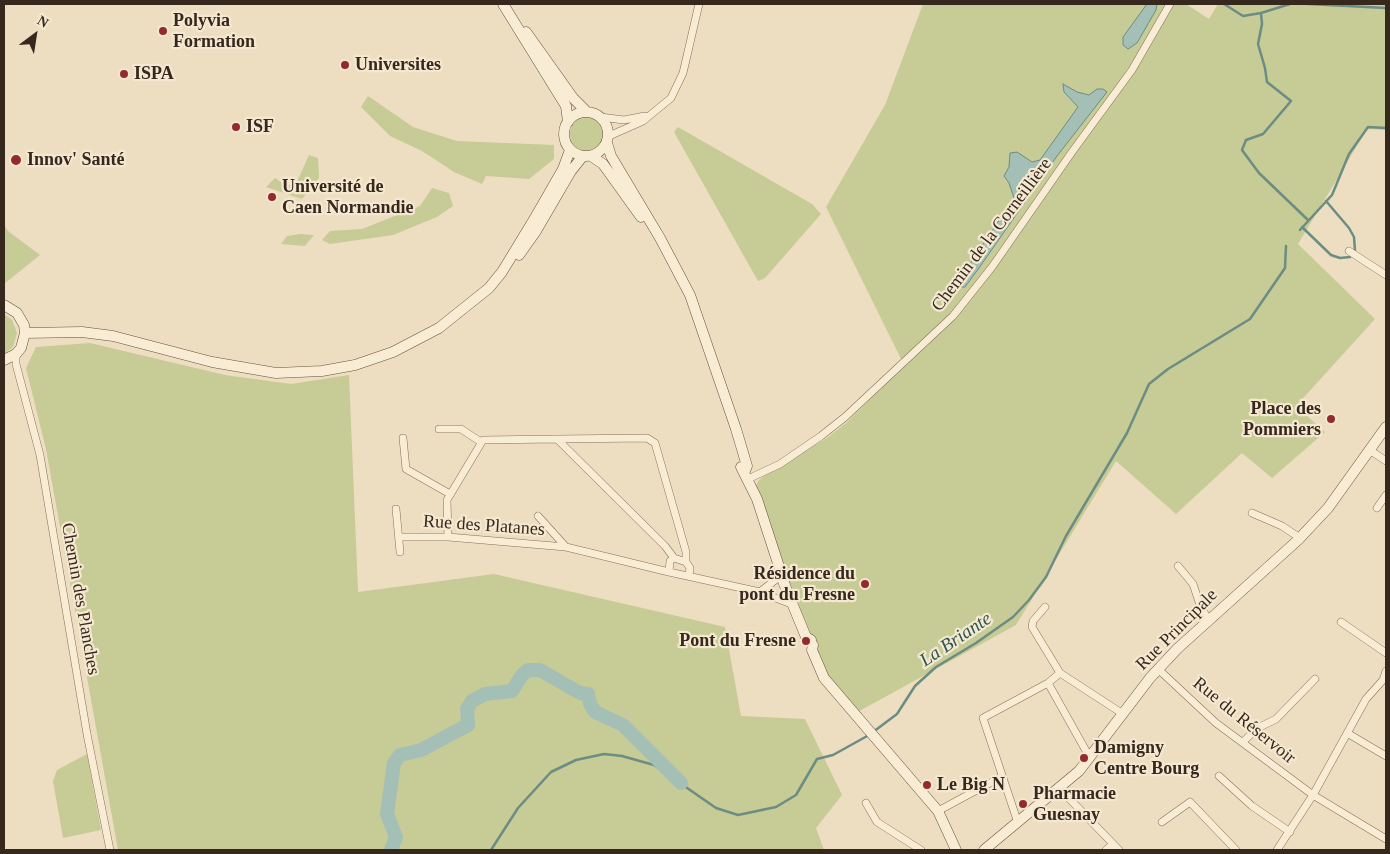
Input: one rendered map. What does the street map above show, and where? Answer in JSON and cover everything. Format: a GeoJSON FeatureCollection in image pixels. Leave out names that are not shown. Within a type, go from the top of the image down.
{"type":"FeatureCollection","features":[{"type":"Feature","properties":{"kind":"main road"},"geometry":{"type":"LineString","coordinates":[[505,4],[573,98],[586,111],[600,117],[606,123],[611,156],[690,295],[747,466],[748,488],[751,499],[782,581],[794,604],[806,637],[812,642],[812,650],[824,678],[938,811],[956,850]]}},
{"type":"Feature","properties":{"kind":"main road"},"geometry":{"type":"LineString","coordinates":[[502,272],[563,168],[570,150],[564,135],[568,122],[566,106],[505,4]]}},
{"type":"Feature","properties":{"kind":"main road"},"geometry":{"type":"LineString","coordinates":[[568,122],[573,117],[586,111]]}},
{"type":"Feature","properties":{"kind":"main road"},"geometry":{"type":"LineString","coordinates":[[25,333],[82,332],[113,336],[238,368],[276,373],[322,371],[355,365],[413,342],[460,313],[489,288],[522,251],[571,170],[587,156],[598,153],[608,140]]}},
{"type":"Feature","properties":{"kind":"main road"},"geometry":{"type":"LineString","coordinates":[[570,150],[603,164],[670,257]]}},
{"type":"Feature","properties":{"kind":"main road"},"geometry":{"type":"LineString","coordinates":[[4,305],[17,312],[24,325],[25,333],[24,341],[16,354],[4,360]]}},
{"type":"Feature","properties":{"kind":"main road","name":"Rue Principale"},"geometry":{"type":"LineString","coordinates":[[984,850],[1060,789],[1090,758],[1158,669],[1300,538],[1328,508],[1386,427]]}},
{"type":"Feature","properties":{"kind":"street"},"geometry":{"type":"LineString","coordinates":[[608,140],[650,115],[671,98],[678,88],[699,4]]}},
{"type":"Feature","properties":{"kind":"street","name":"Chemin de la Corneillière"},"geometry":{"type":"LineString","coordinates":[[747,478],[780,464],[821,436],[953,316],[992,266],[1132,70],[1170,4]]}},
{"type":"Feature","properties":{"kind":"street"},"geometry":{"type":"LineString","coordinates":[[600,117],[624,120],[650,115]]}},
{"type":"Feature","properties":{"kind":"street"},"geometry":{"type":"LineString","coordinates":[[1349,251],[1386,275]]}},
{"type":"Feature","properties":{"kind":"street","name":"Chemin des Planches"},"geometry":{"type":"LineString","coordinates":[[16,354],[16,364],[40,455],[87,734],[110,850]]}},
{"type":"Feature","properties":{"kind":"street"},"geometry":{"type":"LineString","coordinates":[[439,430],[461,429],[481,442]]}},
{"type":"Feature","properties":{"kind":"street"},"geometry":{"type":"LineString","coordinates":[[403,438],[406,469],[450,494]]}},
{"type":"Feature","properties":{"kind":"street"},"geometry":{"type":"LineString","coordinates":[[448,537],[447,500],[481,442],[485,439],[647,438],[655,443],[686,552],[686,562],[690,568],[689,575],[760,592],[794,604]]}},
{"type":"Feature","properties":{"kind":"street"},"geometry":{"type":"LineString","coordinates":[[556,439],[665,546],[674,558],[686,562]]}},
{"type":"Feature","properties":{"kind":"street"},"geometry":{"type":"LineString","coordinates":[[1370,451],[1386,461]]}},
{"type":"Feature","properties":{"kind":"street"},"geometry":{"type":"LineString","coordinates":[[1377,508],[1386,495]]}},
{"type":"Feature","properties":{"kind":"street"},"geometry":{"type":"LineString","coordinates":[[396,509],[400,552]]}},
{"type":"Feature","properties":{"kind":"street"},"geometry":{"type":"LineString","coordinates":[[1252,513],[1282,526],[1300,538]]}},
{"type":"Feature","properties":{"kind":"street","name":"Rue des Platanes"},"geometry":{"type":"LineString","coordinates":[[538,516],[566,547]]}},
{"type":"Feature","properties":{"kind":"street","name":"Rue des Platanes"},"geometry":{"type":"LineString","coordinates":[[399,537],[448,537],[566,547],[686,576],[689,575]]}},
{"type":"Feature","properties":{"kind":"street"},"geometry":{"type":"LineString","coordinates":[[669,572],[668,565],[674,558]]}},
{"type":"Feature","properties":{"kind":"street"},"geometry":{"type":"LineString","coordinates":[[1178,566],[1193,584],[1201,608],[1209,620]]}},
{"type":"Feature","properties":{"kind":"street"},"geometry":{"type":"LineString","coordinates":[[760,592],[782,581]]}},
{"type":"Feature","properties":{"kind":"street"},"geometry":{"type":"LineString","coordinates":[[1045,607],[1033,622],[1032,627],[1060,673],[1123,714]]}},
{"type":"Feature","properties":{"kind":"street"},"geometry":{"type":"LineString","coordinates":[[1341,622],[1386,653]]}},
{"type":"Feature","properties":{"kind":"street","name":"Rue du Réservoir"},"geometry":{"type":"LineString","coordinates":[[1158,669],[1216,723],[1312,795],[1386,839]]}},
{"type":"Feature","properties":{"kind":"street"},"geometry":{"type":"LineString","coordinates":[[1278,850],[1312,795],[1366,699],[1383,680],[1386,671]]}},
{"type":"Feature","properties":{"kind":"street"},"geometry":{"type":"LineString","coordinates":[[1018,823],[1001,777],[983,718],[1048,683],[1060,673]]}},
{"type":"Feature","properties":{"kind":"street"},"geometry":{"type":"LineString","coordinates":[[1243,742],[1256,729],[1276,718],[1315,679]]}},
{"type":"Feature","properties":{"kind":"street"},"geometry":{"type":"LineString","coordinates":[[1048,683],[1090,758]]}},
{"type":"Feature","properties":{"kind":"street"},"geometry":{"type":"LineString","coordinates":[[1347,733],[1386,756]]}},
{"type":"Feature","properties":{"kind":"street"},"geometry":{"type":"LineString","coordinates":[[1219,776],[1252,806],[1290,832]]}},
{"type":"Feature","properties":{"kind":"street"},"geometry":{"type":"LineString","coordinates":[[938,811],[1001,777]]}},
{"type":"Feature","properties":{"kind":"street"},"geometry":{"type":"LineString","coordinates":[[1060,789],[1119,850]]}},
{"type":"Feature","properties":{"kind":"street"},"geometry":{"type":"LineString","coordinates":[[1162,822],[1190,802],[1236,850]]}},
{"type":"Feature","properties":{"kind":"street"},"geometry":{"type":"LineString","coordinates":[[866,803],[877,822],[921,850]]}},
{"type":"Feature","properties":{"kind":"street"},"geometry":{"type":"LineString","coordinates":[[1106,850],[1113,844]]}},
{"type":"Feature","properties":{"kind":"green space"},"geometry":{"type":"Polygon","coordinates":[[[923,4],[1186,4],[1209,19],[1218,4],[1386,4],[1386,130],[1367,129],[1298,244],[1375,319],[1296,406],[1325,432],[1272,478],[1242,453],[1176,514],[1116,461],[1016,625],[854,714],[826,672],[779,556],[755,487],[766,474],[827,438],[846,423],[904,365],[826,207],[885,105],[923,4]]]}},
{"type":"Feature","properties":{"kind":"green space"},"geometry":{"type":"Polygon","coordinates":[[[368,96],[413,127],[457,141],[554,145],[554,159],[529,179],[486,176],[482,184],[454,172],[422,151],[390,136],[361,107],[368,96]]]}},
{"type":"Feature","properties":{"kind":"green space"},"geometry":{"type":"Polygon","coordinates":[[[587,117],[594,118],[599,122],[603,127],[603,141],[599,146],[594,150],[587,151],[580,150],[575,146],[571,141],[570,134],[571,127],[575,122],[580,118],[587,117]]]}},
{"type":"Feature","properties":{"kind":"green space"},"geometry":{"type":"Polygon","coordinates":[[[678,127],[812,204],[821,214],[765,278],[758,281],[674,132],[678,127]]]}},
{"type":"Feature","properties":{"kind":"green space"},"geometry":{"type":"Polygon","coordinates":[[[309,155],[318,158],[319,178],[302,199],[266,187],[275,178],[285,185],[296,184],[309,155]]]}},
{"type":"Feature","properties":{"kind":"green space"},"geometry":{"type":"Polygon","coordinates":[[[432,188],[449,193],[453,206],[437,217],[393,235],[330,244],[322,240],[330,231],[362,229],[420,206],[432,188]]]}},
{"type":"Feature","properties":{"kind":"green space"},"geometry":{"type":"Polygon","coordinates":[[[4,225],[8,231],[40,255],[4,284],[4,225]]]}},
{"type":"Feature","properties":{"kind":"green space"},"geometry":{"type":"Polygon","coordinates":[[[314,235],[305,246],[281,244],[287,236],[314,235]]]}},
{"type":"Feature","properties":{"kind":"green space"},"geometry":{"type":"Polygon","coordinates":[[[4,314],[12,320],[17,333],[13,347],[4,354],[4,314]]]}},
{"type":"Feature","properties":{"kind":"green space"},"geometry":{"type":"Polygon","coordinates":[[[90,343],[225,375],[291,384],[349,375],[358,592],[494,574],[725,627],[741,716],[805,719],[842,795],[816,828],[824,850],[118,850],[46,449],[26,368],[36,347],[90,343]]]}},
{"type":"Feature","properties":{"kind":"green space"},"geometry":{"type":"Polygon","coordinates":[[[87,754],[101,830],[63,838],[53,781],[57,770],[87,754]]]}},
{"type":"Feature","properties":{"kind":"water"},"geometry":{"type":"Polygon","coordinates":[[[1147,4],[1157,4],[1156,10],[1137,43],[1128,49],[1123,45],[1123,37],[1147,4]]]}},
{"type":"Feature","properties":{"kind":"water"},"geometry":{"type":"Polygon","coordinates":[[[1063,84],[1077,92],[1089,95],[1097,89],[1103,89],[1107,92],[1057,156],[965,287],[960,287],[960,279],[1014,198],[1009,183],[1004,176],[1009,167],[1010,153],[1017,152],[1032,162],[1040,160],[1078,107],[1064,92],[1063,84]]]}},
{"type":"Feature","properties":{"kind":"waterway"},"geometry":{"type":"LineString","coordinates":[[1224,4],[1243,16],[1261,13],[1262,24],[1258,44],[1267,82],[1291,101],[1263,134],[1246,140],[1242,150],[1259,173],[1308,220]]}},
{"type":"Feature","properties":{"kind":"waterway"},"geometry":{"type":"LineString","coordinates":[[1261,13],[1290,4]]}},
{"type":"Feature","properties":{"kind":"waterway"},"geometry":{"type":"LineString","coordinates":[[1308,4],[1386,8]]}},
{"type":"Feature","properties":{"kind":"waterway","name":"La Briante"},"geometry":{"type":"LineString","coordinates":[[1300,230],[1332,195],[1349,154],[1368,127],[1386,128]]}},
{"type":"Feature","properties":{"kind":"waterway"},"geometry":{"type":"LineString","coordinates":[[1302,227],[1331,255],[1340,258],[1350,257],[1355,251],[1354,237],[1349,228],[1326,201]]}},
{"type":"Feature","properties":{"kind":"waterway","name":"La Briante"},"geometry":{"type":"LineString","coordinates":[[873,732],[897,714],[915,686],[936,667],[976,643],[1013,617],[1029,600],[1046,577],[1066,536],[1127,433],[1149,384],[1168,369],[1250,319],[1285,268],[1286,246]]}},
{"type":"Feature","properties":{"kind":"waterway"},"geometry":{"type":"LineString","coordinates":[[391,850],[396,837],[387,814],[394,763],[400,755],[421,750],[468,725],[467,709],[472,701],[485,694],[512,691],[522,675],[528,670],[540,670],[580,693],[588,694],[590,704],[595,712],[623,725],[681,783]]}},
{"type":"Feature","properties":{"kind":"waterway","name":"La Briante"},"geometry":{"type":"LineString","coordinates":[[491,850],[518,808],[551,772],[576,760],[604,754],[622,756],[654,765],[716,808],[738,815],[776,807],[796,795],[817,759],[833,755],[869,735]]}},
{"type":"Feature","properties":{"kind":"place","name":"Polyvia Formation"},"geometry":{"type":"Point","coordinates":[163,31]}},
{"type":"Feature","properties":{"kind":"place","name":"Universites"},"geometry":{"type":"Point","coordinates":[345,65]}},
{"type":"Feature","properties":{"kind":"place","name":"ISPA"},"geometry":{"type":"Point","coordinates":[124,74]}},
{"type":"Feature","properties":{"kind":"place","name":"ISF"},"geometry":{"type":"Point","coordinates":[236,127]}},
{"type":"Feature","properties":{"kind":"place","name":"Innov' Santé"},"geometry":{"type":"Point","coordinates":[16,160]}},
{"type":"Feature","properties":{"kind":"place","name":"Université de Caen Normandie"},"geometry":{"type":"Point","coordinates":[272,197]}},
{"type":"Feature","properties":{"kind":"place","name":"Place des Pommiers"},"geometry":{"type":"Point","coordinates":[1331,419]}},
{"type":"Feature","properties":{"kind":"place","name":"Résidence du pont du Fresne"},"geometry":{"type":"Point","coordinates":[865,584]}},
{"type":"Feature","properties":{"kind":"place","name":"Pont du Fresne"},"geometry":{"type":"Point","coordinates":[806,641]}},
{"type":"Feature","properties":{"kind":"place","name":"Damigny Centre Bourg"},"geometry":{"type":"Point","coordinates":[1084,758]}},
{"type":"Feature","properties":{"kind":"place","name":"Le Big N"},"geometry":{"type":"Point","coordinates":[927,785]}},
{"type":"Feature","properties":{"kind":"place","name":"Pharmacie Guesnay"},"geometry":{"type":"Point","coordinates":[1023,804]}}]}
